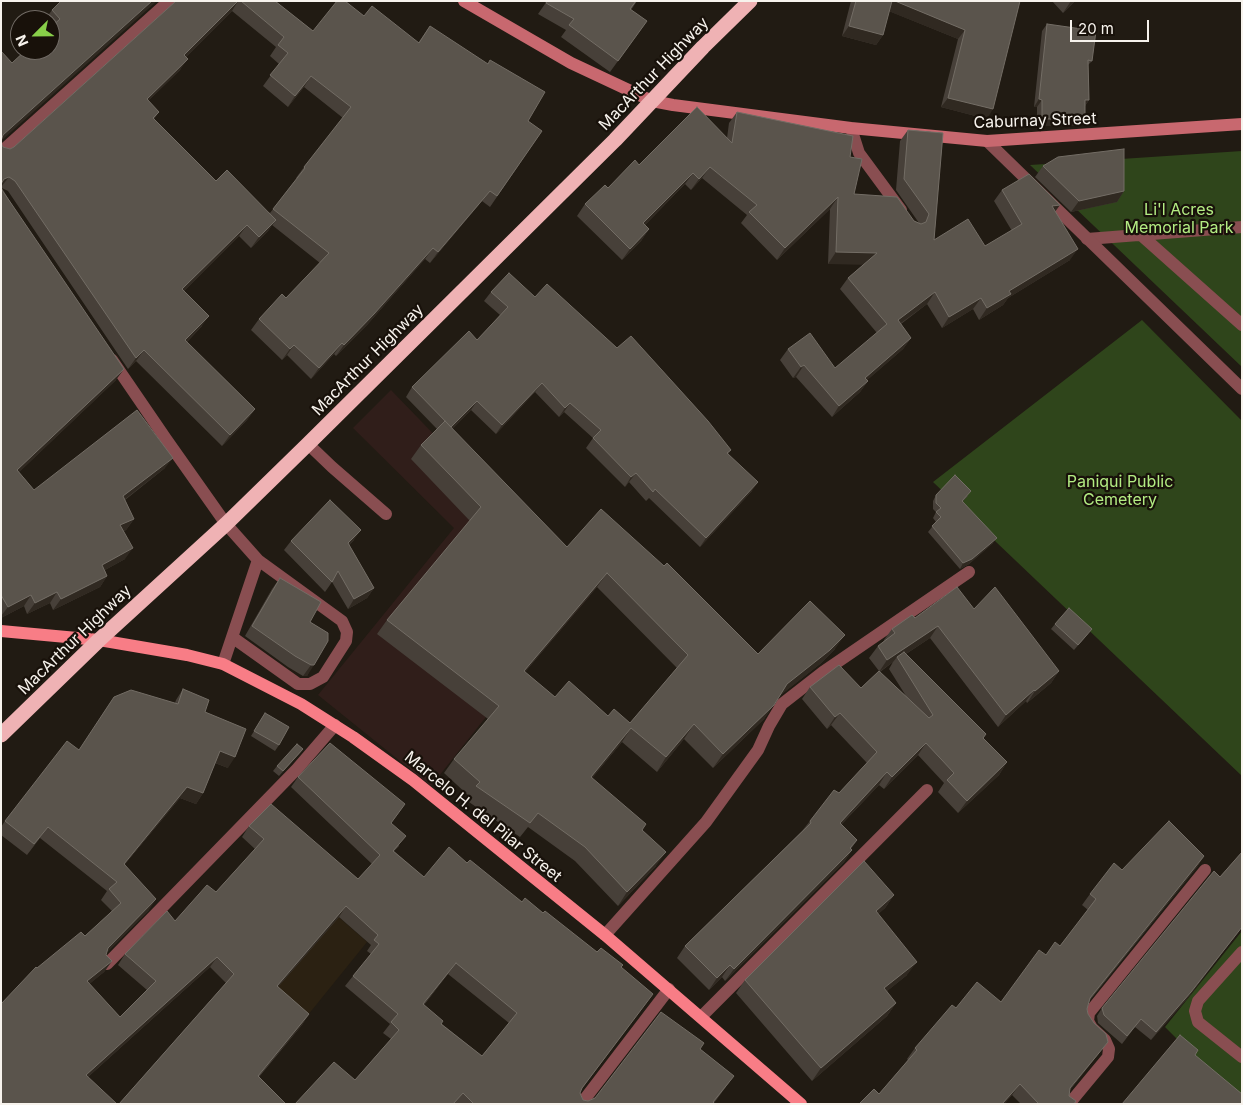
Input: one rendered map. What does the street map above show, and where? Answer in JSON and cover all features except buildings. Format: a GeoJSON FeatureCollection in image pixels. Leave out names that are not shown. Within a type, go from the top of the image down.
{"type":"FeatureCollection","features":[{"type":"Feature","properties":{"kind":"highway","name":"MacArthur Highway"},"geometry":{"type":"LineString","coordinates":[[1,735],[99,640],[226,524],[308,444],[615,140],[703,47],[750,1]]}},
{"type":"Feature","properties":{"kind":"main road","name":"Marcelo H. del Pilar Street"},"geometry":{"type":"LineString","coordinates":[[1,631],[99,640],[187,655],[223,664],[301,704],[335,725],[414,780],[605,935],[801,1104]]}},
{"type":"Feature","properties":{"kind":"street"},"geometry":{"type":"LineString","coordinates":[[1,152],[169,1]]}},
{"type":"Feature","properties":{"kind":"street","name":"Caburnay Street"},"geometry":{"type":"LineString","coordinates":[[464,1],[571,63],[652,101],[673,105],[851,128],[987,141],[1242,124]]}},
{"type":"Feature","properties":{"kind":"street"},"geometry":{"type":"LineString","coordinates":[[851,128],[859,153],[908,220]]}},
{"type":"Feature","properties":{"kind":"street"},"geometry":{"type":"LineString","coordinates":[[987,141],[1242,389]]}},
{"type":"Feature","properties":{"kind":"street"},"geometry":{"type":"LineString","coordinates":[[1088,239],[1242,227]]}},
{"type":"Feature","properties":{"kind":"street"},"geometry":{"type":"LineString","coordinates":[[1141,235],[1242,325]]}},
{"type":"Feature","properties":{"kind":"street"},"geometry":{"type":"LineString","coordinates":[[108,353],[226,524],[258,560],[342,621],[348,632],[346,641],[323,676],[310,684],[298,684],[232,637]]}},
{"type":"Feature","properties":{"kind":"street"},"geometry":{"type":"LineString","coordinates":[[308,444],[386,514]]}},
{"type":"Feature","properties":{"kind":"street"},"geometry":{"type":"LineString","coordinates":[[223,664],[258,560]]}},
{"type":"Feature","properties":{"kind":"street"},"geometry":{"type":"LineString","coordinates":[[605,935],[706,822],[758,750],[782,704],[830,667],[969,572]]}},
{"type":"Feature","properties":{"kind":"street"},"geometry":{"type":"LineString","coordinates":[[107,964],[298,769],[335,725]]}},
{"type":"Feature","properties":{"kind":"street"},"geometry":{"type":"LineString","coordinates":[[701,1017],[926,790]]}},
{"type":"Feature","properties":{"kind":"street"},"geometry":{"type":"LineString","coordinates":[[1069,1104],[1108,1057],[1109,1049],[1105,1040],[1092,1028],[1088,1021],[1089,1013],[1205,870]]}},
{"type":"Feature","properties":{"kind":"street"},"geometry":{"type":"LineString","coordinates":[[1242,952],[1198,1001],[1195,1011],[1198,1022],[1242,1057]]}},
{"type":"Feature","properties":{"kind":"street"},"geometry":{"type":"LineString","coordinates":[[581,1104],[669,989]]}},
{"type":"Feature","properties":{"kind":"shaded area"},"geometry":{"type":"Polygon","coordinates":[[[391,390],[590,596],[486,717],[431,786],[318,695],[454,528],[353,428],[391,390]]]}},
{"type":"Feature","properties":{"kind":"shaded area"},"geometry":{"type":"Polygon","coordinates":[[[311,893],[367,942],[236,1104],[121,1104],[311,893]]]}},
{"type":"Feature","properties":{"kind":"green space","name":"Li'l Acres Memorial Park"},"geometry":{"type":"Polygon","coordinates":[[[1242,151],[1242,367],[1030,165],[1242,151]]]}},
{"type":"Feature","properties":{"kind":"green space","name":"Paniqui Public Cemetery"},"geometry":{"type":"Polygon","coordinates":[[[1142,320],[1242,421],[1242,776],[933,482],[1142,320]]]}},
{"type":"Feature","properties":{"kind":"green space"},"geometry":{"type":"Polygon","coordinates":[[[1242,931],[1242,1104],[1165,1027],[1242,931]]]}}]}
